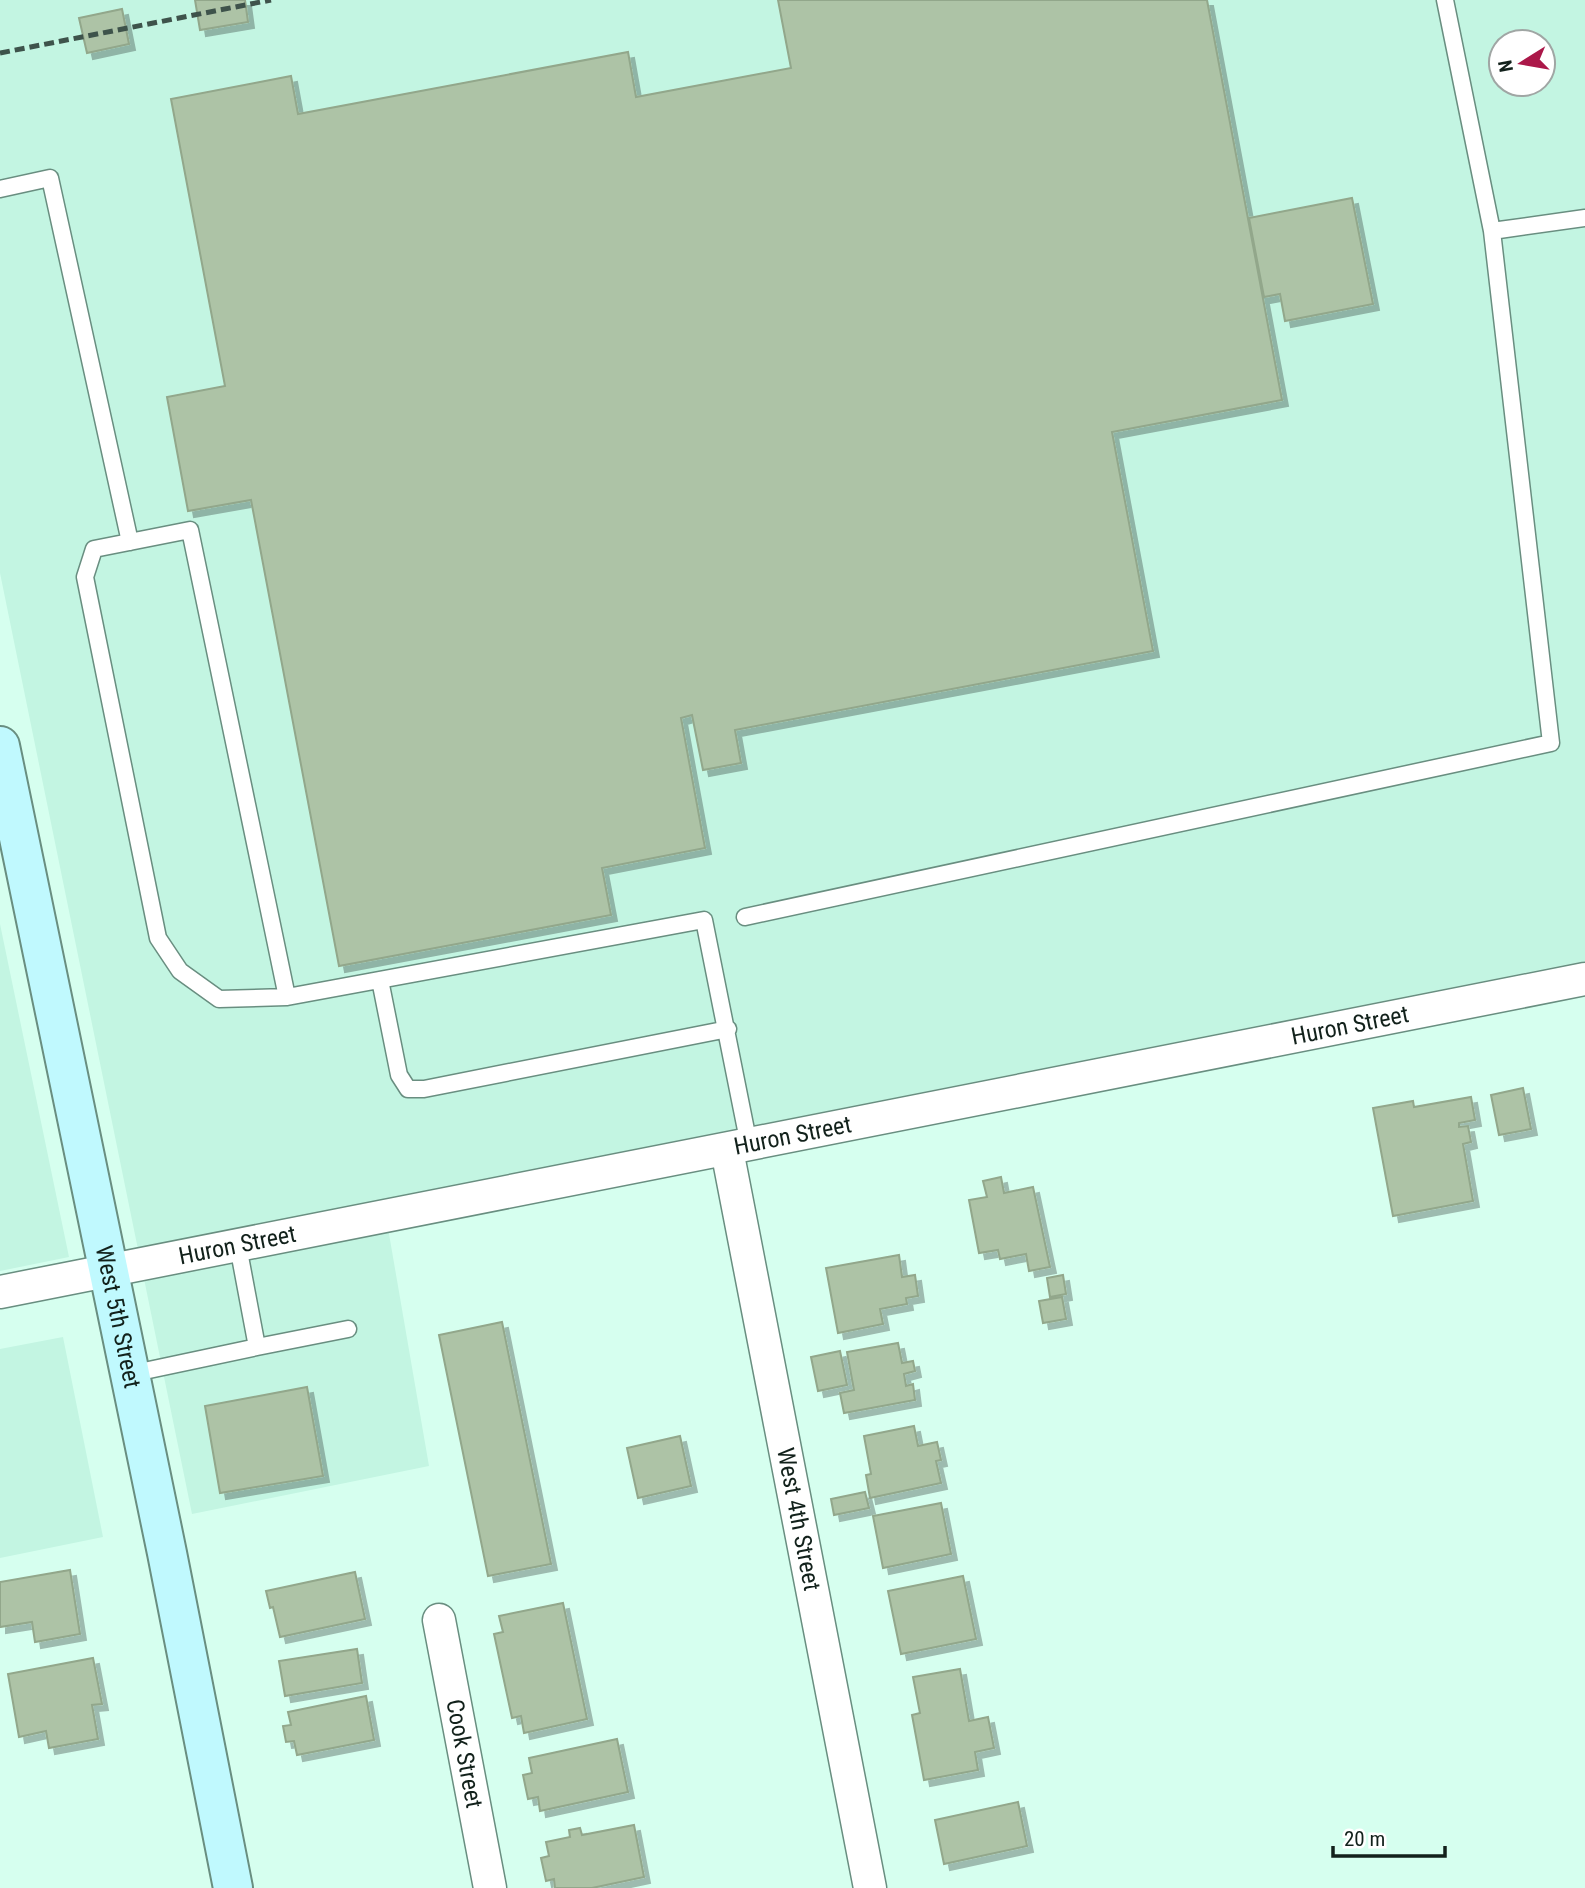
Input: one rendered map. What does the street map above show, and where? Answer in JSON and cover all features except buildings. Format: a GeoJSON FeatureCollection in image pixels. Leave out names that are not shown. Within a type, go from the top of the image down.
{"type":"FeatureCollection","features":[{"type":"Feature","properties":{"kind":"street","name":"West 5th Street"},"geometry":{"type":"LineString","coordinates":[[2,763],[130,1374],[233,1888]]}},
{"type":"Feature","properties":{"kind":"street","name":"Huron Street"},"geometry":{"type":"LineString","coordinates":[[0,1292],[1585,979]]}},
{"type":"Feature","properties":{"kind":"street","name":"West 4th Street"},"geometry":{"type":"LineString","coordinates":[[738,1148],[870,1888]]}},
{"type":"Feature","properties":{"kind":"street","name":"Cook Street"},"geometry":{"type":"LineString","coordinates":[[439,1620],[490,1888]]}},
{"type":"Feature","properties":{"kind":"lane"},"geometry":{"type":"LineString","coordinates":[[745,917],[1551,743],[1492,232],[1445,0]]}},
{"type":"Feature","properties":{"kind":"lane"},"geometry":{"type":"LineString","coordinates":[[0,189],[50,178],[130,542]]}},
{"type":"Feature","properties":{"kind":"lane"},"geometry":{"type":"LineString","coordinates":[[1492,232],[1585,218]]}},
{"type":"Feature","properties":{"kind":"lane"},"geometry":{"type":"LineString","coordinates":[[287,997],[190,530],[94,550],[85,578],[158,938],[180,971],[219,999],[287,997],[704,920],[728,1029],[738,1148]]}},
{"type":"Feature","properties":{"kind":"lane"},"geometry":{"type":"LineString","coordinates":[[380,980],[398,1075],[408,1089],[424,1089],[728,1029]]}},
{"type":"Feature","properties":{"kind":"lane"},"geometry":{"type":"LineString","coordinates":[[238,1247],[257,1347]]}},
{"type":"Feature","properties":{"kind":"lane"},"geometry":{"type":"LineString","coordinates":[[130,1374],[348,1329]]}},
{"type":"Feature","properties":{"kind":"shaded area"},"geometry":{"type":"Polygon","coordinates":[[[0,0],[1585,0],[1585,961],[383,1199],[429,1466],[192,1514],[0,573],[0,0]]]}},
{"type":"Feature","properties":{"kind":"shaded area"},"geometry":{"type":"Polygon","coordinates":[[[0,924],[69,1257],[0,1271],[0,924]]]}},
{"type":"Feature","properties":{"kind":"shaded area"},"geometry":{"type":"Polygon","coordinates":[[[63,1337],[103,1537],[0,1558],[0,1349],[63,1337]]]}},
{"type":"Feature","properties":{"kind":"railway"},"geometry":{"type":"LineString","coordinates":[[0,53],[271,0]]}}]}
